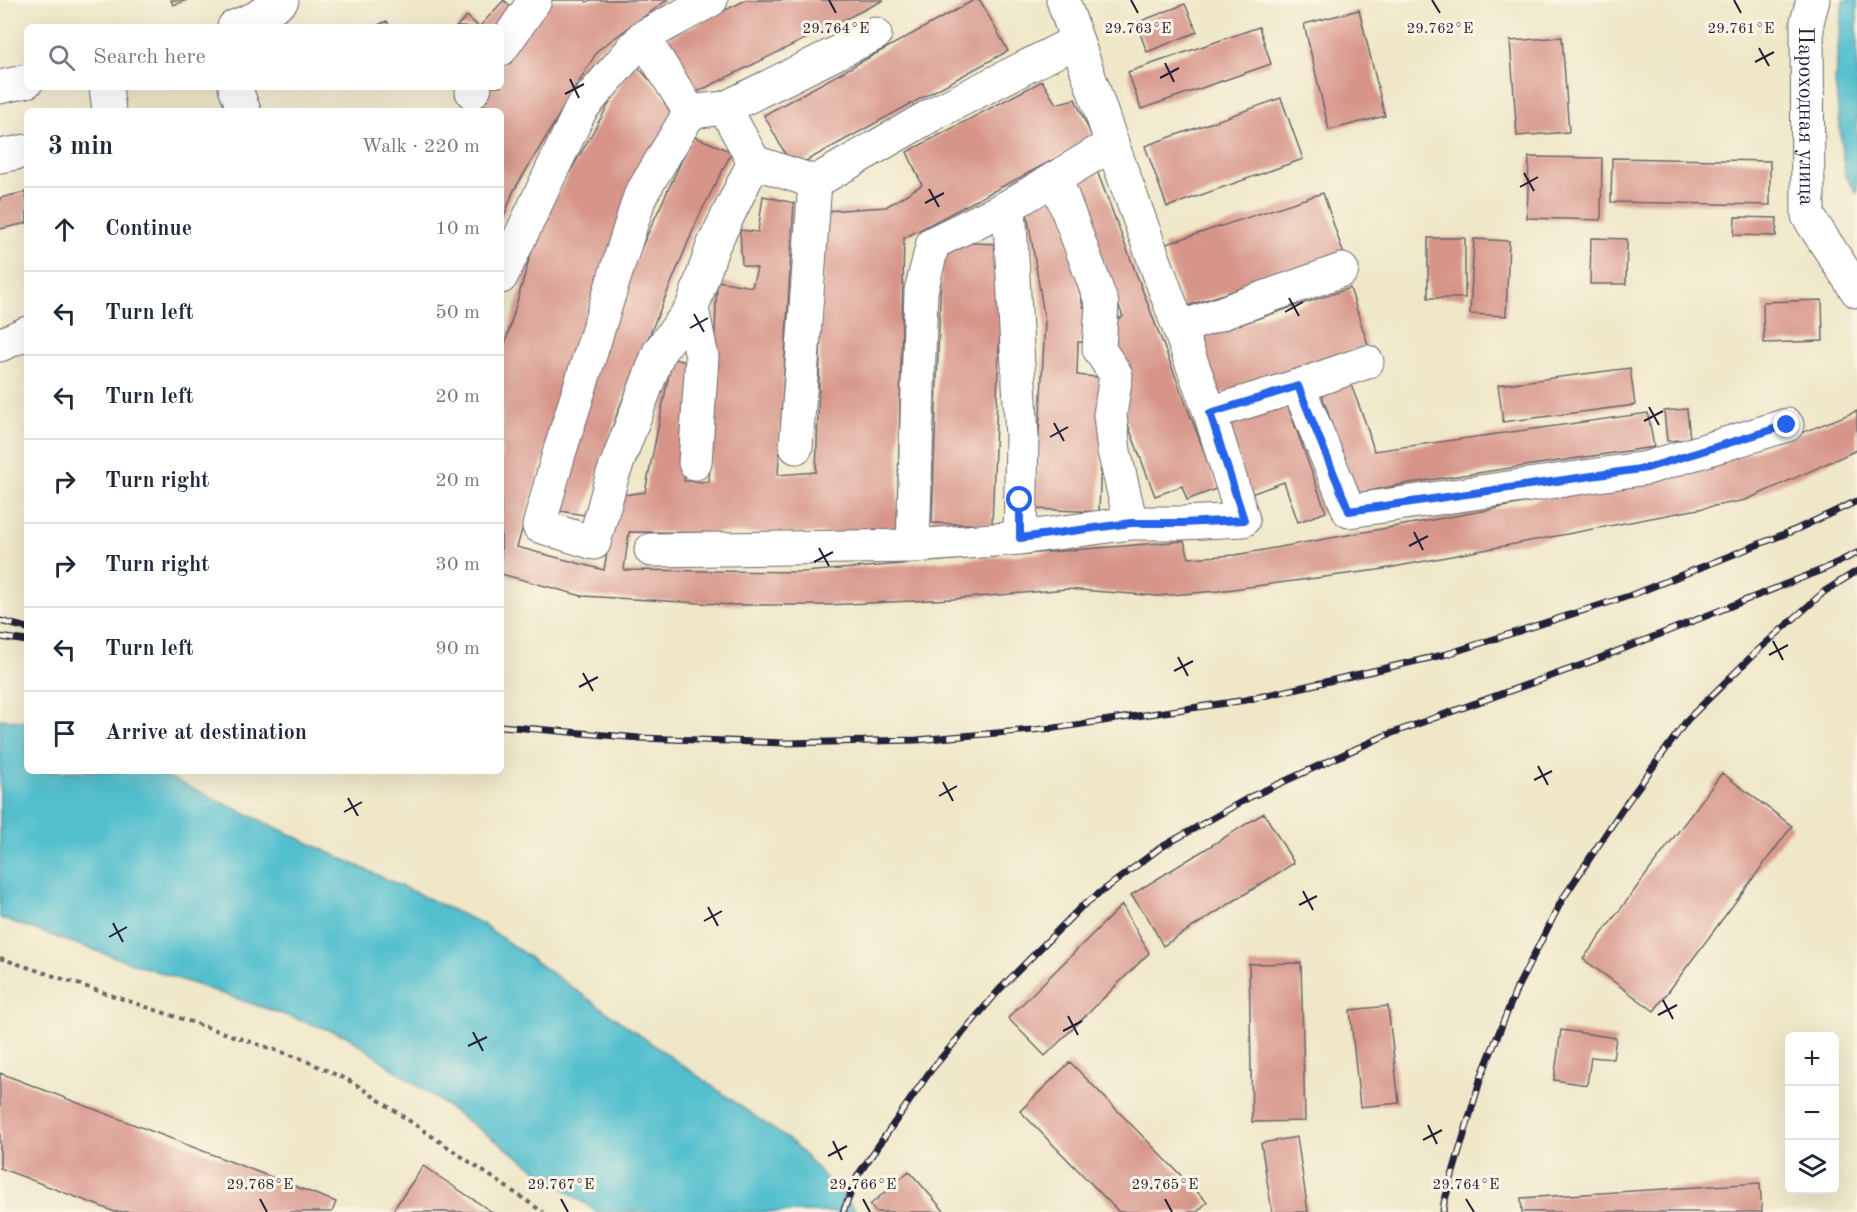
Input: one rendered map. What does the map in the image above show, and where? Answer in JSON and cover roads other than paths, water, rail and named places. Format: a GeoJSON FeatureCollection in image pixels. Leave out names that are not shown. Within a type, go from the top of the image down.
{"type":"FeatureCollection","features":[{"type":"Feature","properties":{"kind":"street"},"geometry":{"type":"LineString","coordinates":[[504,46],[535,0]]}},
{"type":"Feature","properties":{"kind":"street"},"geometry":{"type":"LineString","coordinates":[[504,271],[581,108],[643,37],[711,0]]}},
{"type":"Feature","properties":{"kind":"street","name":"Пароходная улица"},"geometry":{"type":"LineString","coordinates":[[1814,0],[1807,22],[1808,216],[1857,291]]}},
{"type":"Feature","properties":{"kind":"street"},"geometry":{"type":"LineString","coordinates":[[651,550],[913,546],[1020,538],[1131,523],[1244,520],[1210,413],[1112,144],[1070,20],[935,113],[815,182],[754,162],[725,108]]}},
{"type":"Feature","properties":{"kind":"street"},"geometry":{"type":"LineString","coordinates":[[690,112],[725,108],[875,34]]}},
{"type":"Feature","properties":{"kind":"street"},"geometry":{"type":"LineString","coordinates":[[643,37],[690,112]]}},
{"type":"Feature","properties":{"kind":"street"},"geometry":{"type":"LineString","coordinates":[[0,87],[24,82]]}},
{"type":"Feature","properties":{"kind":"street"},"geometry":{"type":"LineString","coordinates":[[106,90],[109,108]]}},
{"type":"Feature","properties":{"kind":"street"},"geometry":{"type":"LineString","coordinates":[[236,90],[243,108]]}},
{"type":"Feature","properties":{"kind":"street"},"geometry":{"type":"LineString","coordinates":[[690,112],[640,196],[539,526],[594,543],[612,477],[660,352],[692,308],[713,246],[754,162]]}},
{"type":"Feature","properties":{"kind":"street"},"geometry":{"type":"LineString","coordinates":[[913,546],[921,291],[933,243],[1009,206],[1112,144]]}},
{"type":"Feature","properties":{"kind":"street"},"geometry":{"type":"LineString","coordinates":[[0,156],[24,152]]}},
{"type":"Feature","properties":{"kind":"street"},"geometry":{"type":"LineString","coordinates":[[1056,179],[1102,304],[1099,349],[1116,375],[1110,415],[1114,450],[1131,523]]}},
{"type":"Feature","properties":{"kind":"street"},"geometry":{"type":"LineString","coordinates":[[796,447],[815,182]]}},
{"type":"Feature","properties":{"kind":"street"},"geometry":{"type":"LineString","coordinates":[[1009,206],[1022,437],[1020,538]]}},
{"type":"Feature","properties":{"kind":"street"},"geometry":{"type":"LineString","coordinates":[[1180,328],[1342,270]]}},
{"type":"Feature","properties":{"kind":"street"},"geometry":{"type":"LineString","coordinates":[[692,308],[702,357],[695,463]]}},
{"type":"Feature","properties":{"kind":"street"},"geometry":{"type":"LineString","coordinates":[[0,345],[24,334]]}},
{"type":"Feature","properties":{"kind":"street"},"geometry":{"type":"LineString","coordinates":[[1210,413],[1367,362]]}},
{"type":"Feature","properties":{"kind":"street"},"geometry":{"type":"LineString","coordinates":[[1298,386],[1349,511],[1647,468],[1787,425]]}},
{"type":"Feature","properties":{"kind":"water"},"geometry":{"type":"Polygon","coordinates":[[[1843,0],[1857,0],[1857,193],[1845,175],[1835,80],[1843,0]]]}},
{"type":"Feature","properties":{"kind":"water"},"geometry":{"type":"Polygon","coordinates":[[[0,719],[24,722],[24,774],[161,774],[482,924],[793,1143],[858,1212],[597,1212],[347,1036],[0,918],[0,719]]]}},
{"type":"Feature","properties":{"kind":"railway"},"geometry":{"type":"LineString","coordinates":[[504,726],[639,738],[786,743],[917,740],[1055,728],[1246,700],[1447,654],[1629,596],[1797,529],[1857,501]]}},
{"type":"Feature","properties":{"kind":"railway"},"geometry":{"type":"LineString","coordinates":[[843,1212],[858,1175],[931,1070],[1000,989],[1081,907],[1160,848],[1250,797],[1384,736],[1590,662],[1824,569],[1857,553]]}},
{"type":"Feature","properties":{"kind":"railway"},"geometry":{"type":"LineString","coordinates":[[1443,1212],[1481,1077],[1517,988],[1562,900],[1623,808],[1688,719],[1755,653],[1825,591],[1857,571]]}},
{"type":"Feature","properties":{"kind":"railway"},"geometry":{"type":"LineString","coordinates":[[0,621],[24,627]]}},
{"type":"Feature","properties":{"kind":"railway"},"geometry":{"type":"LineString","coordinates":[[0,637],[24,641]]}}]}
